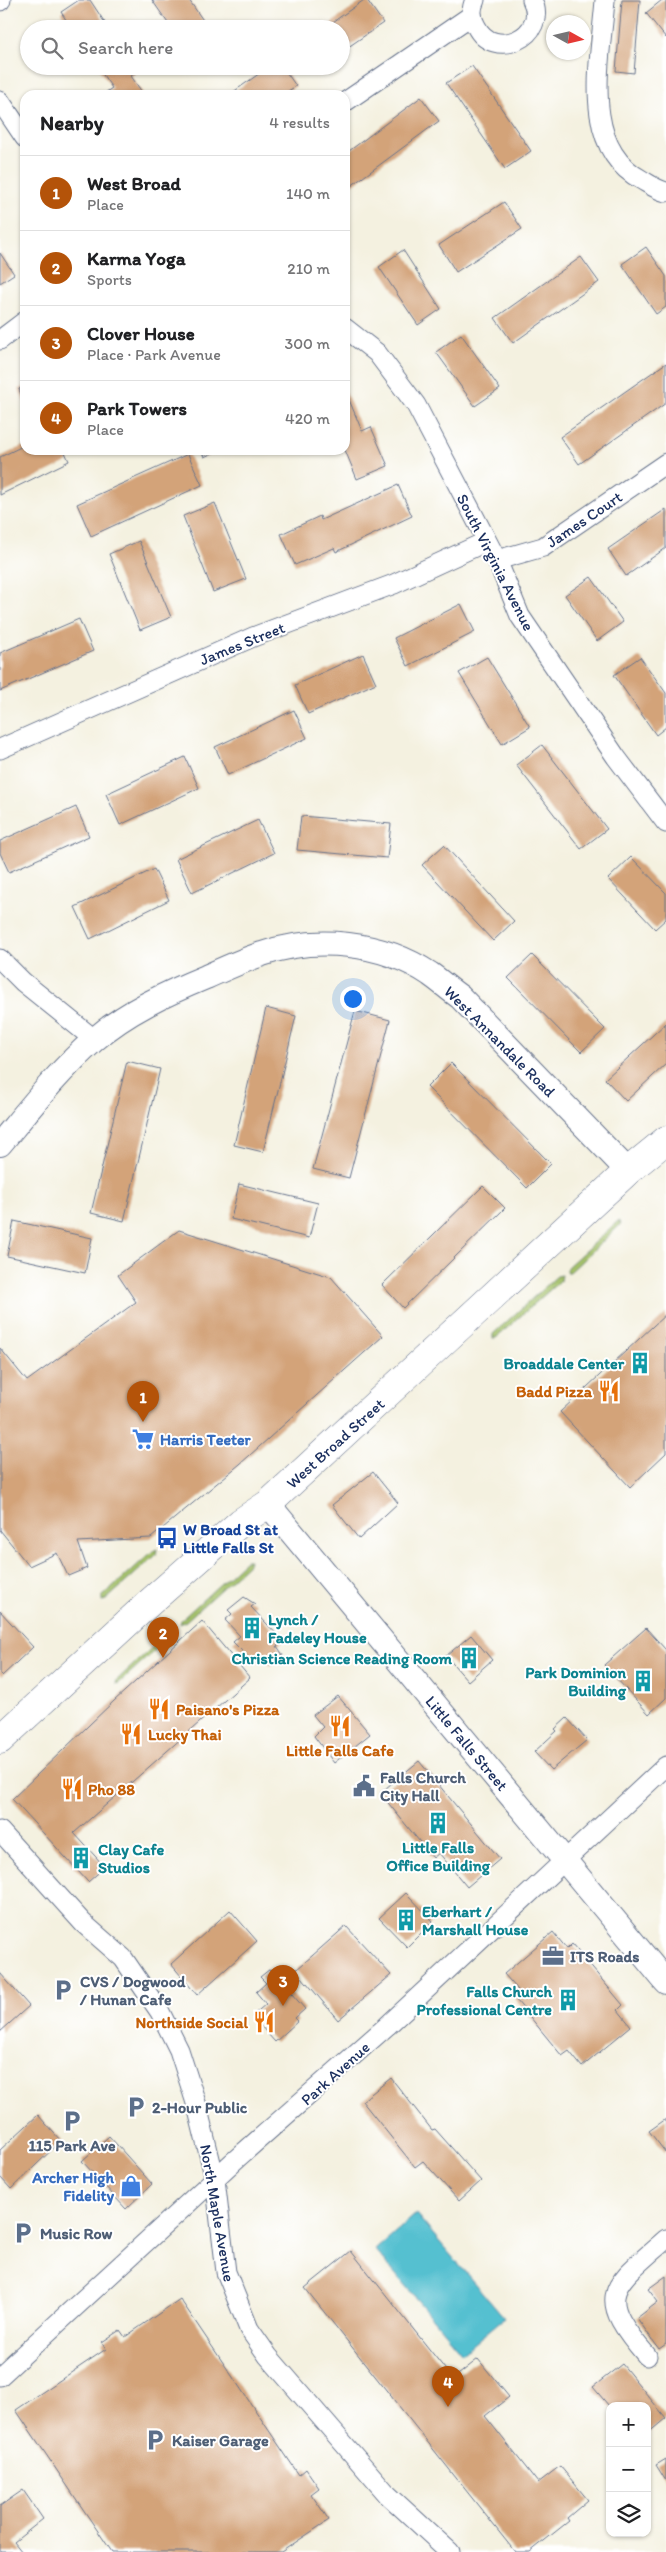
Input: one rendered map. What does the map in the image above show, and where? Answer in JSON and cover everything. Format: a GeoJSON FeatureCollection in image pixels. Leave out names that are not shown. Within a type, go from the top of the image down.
{"type":"FeatureCollection","features":[{"type":"Feature","properties":{"kind":"main road","name":"West Broad Street"},"geometry":{"type":"LineString","coordinates":[[0,1740],[164,1590],[242,1522],[268,1504],[628,1171],[666,1140]]}},
{"type":"Feature","properties":{"kind":"street"},"geometry":{"type":"LineString","coordinates":[[350,98],[474,7],[480,34],[488,41],[509,44],[519,40],[533,25],[535,14],[532,0]]}},
{"type":"Feature","properties":{"kind":"street"},"geometry":{"type":"LineString","coordinates":[[605,0],[598,101],[600,122],[606,142],[620,163],[635,177],[666,192]]}},
{"type":"Feature","properties":{"kind":"street"},"geometry":{"type":"LineString","coordinates":[[0,101],[20,131]]}},
{"type":"Feature","properties":{"kind":"street"},"geometry":{"type":"LineString","coordinates":[[0,340],[20,325]]}},
{"type":"Feature","properties":{"kind":"street","name":"South Virginia Avenue"},"geometry":{"type":"LineString","coordinates":[[350,332],[376,353],[416,405],[444,456],[485,542],[497,560],[520,616],[616,757],[666,823]]}},
{"type":"Feature","properties":{"kind":"street","name":"James Court"},"geometry":{"type":"LineString","coordinates":[[497,560],[543,547],[666,463]]}},
{"type":"Feature","properties":{"kind":"street","name":"James Street"},"geometry":{"type":"LineString","coordinates":[[0,749],[253,637],[394,584],[485,542]]}},
{"type":"Feature","properties":{"kind":"street","name":"West Annandale Road"},"geometry":{"type":"LineString","coordinates":[[0,1144],[56,1078],[95,1040],[125,1017],[190,983],[263,953],[301,945],[333,943],[365,948],[402,959],[430,974],[460,997],[628,1171]]}},
{"type":"Feature","properties":{"kind":"street"},"geometry":{"type":"LineString","coordinates":[[0,959],[23,982],[95,1040]]}},
{"type":"Feature","properties":{"kind":"street","name":"Little Falls Street"},"geometry":{"type":"LineString","coordinates":[[268,1504],[666,1982]]}},
{"type":"Feature","properties":{"kind":"street","name":"Park Avenue"},"geometry":{"type":"LineString","coordinates":[[0,2376],[215,2179],[387,2026],[486,1935],[564,1859],[666,1766]]}},
{"type":"Feature","properties":{"kind":"street","name":"North Maple Avenue"},"geometry":{"type":"LineString","coordinates":[[0,1831],[84,1923],[123,1958],[160,2012],[182,2060],[197,2106],[215,2179],[226,2272],[250,2329],[268,2356],[388,2495],[450,2552]]}},
{"type":"Feature","properties":{"kind":"street"},"geometry":{"type":"LineString","coordinates":[[647,2356],[620,2322],[615,2306],[615,2289],[625,2275],[666,2239]]}},
{"type":"Feature","properties":{"kind":"green space"},"geometry":{"type":"Polygon","coordinates":[[[618,1221],[621,1223],[618,1227],[570,1272],[567,1272],[567,1267],[618,1221]]]}},
{"type":"Feature","properties":{"kind":"green space"},"geometry":{"type":"Polygon","coordinates":[[[562,1275],[561,1280],[496,1338],[493,1338],[493,1334],[557,1276],[562,1275]]]}},
{"type":"Feature","properties":{"kind":"green space"},"geometry":{"type":"Polygon","coordinates":[[[157,1549],[156,1555],[106,1600],[102,1601],[102,1597],[157,1549]]]}},
{"type":"Feature","properties":{"kind":"green space"},"geometry":{"type":"Polygon","coordinates":[[[246,1560],[249,1560],[248,1564],[186,1621],[180,1624],[181,1620],[246,1560]]]}},
{"type":"Feature","properties":{"kind":"green space"},"geometry":{"type":"Polygon","coordinates":[[[172,1629],[175,1629],[174,1633],[116,1684],[117,1680],[172,1629]]]}},
{"type":"Feature","properties":{"kind":"water"},"geometry":{"type":"Polygon","coordinates":[[[416,2214],[504,2318],[462,2353],[375,2250],[416,2214]]]}},
{"type":"Feature","properties":{"kind":"building"},"geometry":{"type":"Polygon","coordinates":[[[79,0],[90,0],[103,20],[66,20],[61,12],[79,0]]]}},
{"type":"Feature","properties":{"kind":"building"},"geometry":{"type":"Polygon","coordinates":[[[152,0],[189,0],[203,20],[166,20],[152,0]]]}},
{"type":"Feature","properties":{"kind":"building"},"geometry":{"type":"Polygon","coordinates":[[[364,0],[367,0],[383,23],[350,46],[350,20],[336,20],[364,0]]]}},
{"type":"Feature","properties":{"kind":"building"},"geometry":{"type":"Polygon","coordinates":[[[622,0],[640,0],[634,73],[616,71],[622,0]]]}},
{"type":"Feature","properties":{"kind":"building"},"geometry":{"type":"Polygon","coordinates":[[[662,0],[666,0],[666,38],[646,13],[662,0]]]}},
{"type":"Feature","properties":{"kind":"building"},"geometry":{"type":"Polygon","coordinates":[[[472,66],[531,151],[505,169],[446,83],[472,66]]]}},
{"type":"Feature","properties":{"kind":"building"},"geometry":{"type":"Polygon","coordinates":[[[103,75],[132,75],[131,76],[141,90],[109,90],[112,88],[103,75]]]}},
{"type":"Feature","properties":{"kind":"building"},"geometry":{"type":"Polygon","coordinates":[[[257,75],[288,75],[296,86],[290,90],[236,90],[257,75]]]}},
{"type":"Feature","properties":{"kind":"building"},"geometry":{"type":"Polygon","coordinates":[[[421,97],[439,121],[351,186],[350,150],[421,97]]]}},
{"type":"Feature","properties":{"kind":"building"},"geometry":{"type":"Polygon","coordinates":[[[504,202],[522,229],[456,272],[439,245],[504,202]]]}},
{"type":"Feature","properties":{"kind":"building"},"geometry":{"type":"Polygon","coordinates":[[[646,247],[666,276],[666,307],[656,314],[622,264],[646,247]]]}},
{"type":"Feature","properties":{"kind":"building"},"geometry":{"type":"Polygon","coordinates":[[[403,250],[441,309],[418,325],[379,267],[403,250]]]}},
{"type":"Feature","properties":{"kind":"building"},"geometry":{"type":"Polygon","coordinates":[[[0,253],[14,274],[0,283],[0,253]]]}},
{"type":"Feature","properties":{"kind":"building"},"geometry":{"type":"Polygon","coordinates":[[[581,257],[599,282],[513,343],[495,318],[581,257]]]}},
{"type":"Feature","properties":{"kind":"building"},"geometry":{"type":"Polygon","coordinates":[[[461,334],[500,389],[475,406],[436,352],[461,334]]]}},
{"type":"Feature","properties":{"kind":"building"},"geometry":{"type":"Polygon","coordinates":[[[666,363],[666,403],[579,464],[560,437],[666,363]]]}},
{"type":"Feature","properties":{"kind":"building"},"geometry":{"type":"Polygon","coordinates":[[[350,402],[362,431],[371,427],[388,466],[357,479],[347,455],[350,455],[350,402]]]}},
{"type":"Feature","properties":{"kind":"building"},"geometry":{"type":"Polygon","coordinates":[[[20,447],[20,455],[66,455],[69,461],[0,495],[0,457],[20,447]]]}},
{"type":"Feature","properties":{"kind":"building"},"geometry":{"type":"Polygon","coordinates":[[[186,455],[188,455],[202,485],[91,536],[77,504],[186,455]]]}},
{"type":"Feature","properties":{"kind":"building"},"geometry":{"type":"Polygon","coordinates":[[[398,485],[412,516],[336,552],[334,548],[295,565],[281,534],[320,516],[321,520],[398,485]]]}},
{"type":"Feature","properties":{"kind":"building"},"geometry":{"type":"Polygon","coordinates":[[[215,503],[246,579],[213,592],[183,516],[215,503]]]}},
{"type":"Feature","properties":{"kind":"building"},"geometry":{"type":"Polygon","coordinates":[[[666,509],[666,548],[626,576],[608,549],[666,509]]]}},
{"type":"Feature","properties":{"kind":"building"},"geometry":{"type":"Polygon","coordinates":[[[139,541],[171,617],[140,630],[109,554],[139,541]]]}},
{"type":"Feature","properties":{"kind":"building"},"geometry":{"type":"Polygon","coordinates":[[[591,577],[623,622],[597,641],[565,595],[591,577]]]}},
{"type":"Feature","properties":{"kind":"building"},"geometry":{"type":"Polygon","coordinates":[[[461,604],[475,632],[408,666],[394,638],[461,604]]]}},
{"type":"Feature","properties":{"kind":"building"},"geometry":{"type":"Polygon","coordinates":[[[79,619],[93,651],[0,691],[0,653],[79,619]]]}},
{"type":"Feature","properties":{"kind":"building"},"geometry":{"type":"Polygon","coordinates":[[[363,654],[376,683],[308,714],[295,685],[363,654]]]}},
{"type":"Feature","properties":{"kind":"building"},"geometry":{"type":"Polygon","coordinates":[[[487,657],[530,727],[502,744],[459,673],[487,657]]]}},
{"type":"Feature","properties":{"kind":"building"},"geometry":{"type":"Polygon","coordinates":[[[640,657],[666,693],[666,727],[656,735],[614,675],[640,657]]]}},
{"type":"Feature","properties":{"kind":"building"},"geometry":{"type":"Polygon","coordinates":[[[294,710],[307,738],[228,775],[215,747],[294,710]]]}},
{"type":"Feature","properties":{"kind":"building"},"geometry":{"type":"Polygon","coordinates":[[[542,745],[607,829],[581,849],[516,765],[542,745]]]}},
{"type":"Feature","properties":{"kind":"building"},"geometry":{"type":"Polygon","coordinates":[[[185,757],[199,788],[120,825],[106,794],[185,757]]]}},
{"type":"Feature","properties":{"kind":"building"},"geometry":{"type":"Polygon","coordinates":[[[76,807],[89,836],[9,872],[0,853],[0,841],[76,807]]]}},
{"type":"Feature","properties":{"kind":"building"},"geometry":{"type":"Polygon","coordinates":[[[301,816],[391,824],[387,858],[297,850],[301,816]]]}},
{"type":"Feature","properties":{"kind":"building"},"geometry":{"type":"Polygon","coordinates":[[[258,820],[274,853],[192,893],[176,859],[258,820]]]}},
{"type":"Feature","properties":{"kind":"building"},"geometry":{"type":"Polygon","coordinates":[[[444,845],[514,921],[493,941],[422,865],[444,845]]]}},
{"type":"Feature","properties":{"kind":"building"},"geometry":{"type":"Polygon","coordinates":[[[631,857],[666,893],[666,919],[655,929],[608,879],[631,857]]]}},
{"type":"Feature","properties":{"kind":"building"},"geometry":{"type":"Polygon","coordinates":[[[154,869],[169,900],[90,939],[75,907],[154,869]]]}},
{"type":"Feature","properties":{"kind":"building"},"geometry":{"type":"Polygon","coordinates":[[[532,955],[605,1029],[581,1052],[508,978],[532,955]]]}},
{"type":"Feature","properties":{"kind":"building"},"geometry":{"type":"Polygon","coordinates":[[[266,1008],[296,1016],[263,1152],[234,1145],[266,1008]]]}},
{"type":"Feature","properties":{"kind":"building"},"geometry":{"type":"Polygon","coordinates":[[[355,1011],[390,1020],[349,1178],[313,1169],[355,1011]]]}},
{"type":"Feature","properties":{"kind":"building"},"geometry":{"type":"Polygon","coordinates":[[[666,1023],[666,1064],[626,1101],[605,1079],[666,1023]]]}},
{"type":"Feature","properties":{"kind":"building"},"geometry":{"type":"Polygon","coordinates":[[[127,1061],[160,1069],[124,1221],[91,1213],[127,1061]]]}},
{"type":"Feature","properties":{"kind":"building"},"geometry":{"type":"Polygon","coordinates":[[[451,1063],[551,1164],[527,1188],[427,1087],[451,1063]]]}},
{"type":"Feature","properties":{"kind":"building"},"geometry":{"type":"Polygon","coordinates":[[[239,1184],[318,1203],[309,1238],[231,1219],[239,1184]]]}},
{"type":"Feature","properties":{"kind":"building"},"geometry":{"type":"Polygon","coordinates":[[[483,1186],[505,1208],[403,1308],[382,1285],[483,1186]]]}},
{"type":"Feature","properties":{"kind":"building"},"geometry":{"type":"Polygon","coordinates":[[[14,1221],[92,1238],[85,1273],[7,1256],[14,1221]]]}},
{"type":"Feature","properties":{"kind":"building"},"geometry":{"type":"Polygon","coordinates":[[[179,1230],[331,1277],[383,1336],[240,1464],[151,1538],[78,1542],[87,1568],[68,1576],[57,1553],[29,1566],[0,1530],[0,1348],[27,1381],[136,1302],[118,1275],[179,1230]]]}},
{"type":"Feature","properties":{"kind":"building","name":"Broaddale Center"},"geometry":{"type":"Polygon","coordinates":[[[666,1314],[666,1453],[630,1487],[560,1412],[666,1314]]]}},
{"type":"Feature","properties":{"kind":"building"},"geometry":{"type":"Polygon","coordinates":[[[373,1472],[398,1503],[359,1539],[332,1505],[373,1472]]]}},
{"type":"Feature","properties":{"kind":"building","name":"Lynch / Fadeley House"},"geometry":{"type":"Polygon","coordinates":[[[244,1597],[255,1604],[251,1607],[283,1641],[277,1646],[283,1655],[271,1666],[263,1657],[255,1664],[233,1642],[240,1636],[225,1620],[232,1614],[228,1610],[244,1597]]]}},
{"type":"Feature","properties":{"kind":"building"},"geometry":{"type":"Polygon","coordinates":[[[0,1611],[33,1647],[2,1676],[0,1674],[0,1611]]]}},
{"type":"Feature","properties":{"kind":"building"},"geometry":{"type":"Polygon","coordinates":[[[202,1621],[250,1678],[74,1833],[105,1867],[88,1882],[12,1799],[114,1701],[202,1621]]]}},
{"type":"Feature","properties":{"kind":"building","name":"Park Dominion Building"},"geometry":{"type":"Polygon","coordinates":[[[646,1628],[666,1650],[666,1698],[649,1714],[604,1665],[646,1628]]]}},
{"type":"Feature","properties":{"kind":"building","name":"Christian Science Reading Room"},"geometry":{"type":"Polygon","coordinates":[[[471,1635],[492,1660],[468,1681],[446,1656],[471,1635]]]}},
{"type":"Feature","properties":{"kind":"building"},"geometry":{"type":"Polygon","coordinates":[[[338,1696],[370,1734],[334,1763],[314,1736],[323,1727],[313,1715],[338,1696]]]}},
{"type":"Feature","properties":{"kind":"building"},"geometry":{"type":"Polygon","coordinates":[[[567,1718],[587,1740],[551,1770],[534,1752],[557,1731],[555,1729],[567,1718]]]}},
{"type":"Feature","properties":{"kind":"building","name":"Little Falls Office Building"},"geometry":{"type":"Polygon","coordinates":[[[419,1761],[500,1859],[467,1887],[439,1853],[433,1858],[380,1793],[419,1761]]]}},
{"type":"Feature","properties":{"kind":"building","name":"Eberhart / Marshall House"},"geometry":{"type":"Polygon","coordinates":[[[406,1893],[433,1921],[407,1947],[379,1918],[406,1893]]]}},
{"type":"Feature","properties":{"kind":"building"},"geometry":{"type":"Polygon","coordinates":[[[230,1910],[257,1941],[197,1995],[171,1964],[230,1910]]]}},
{"type":"Feature","properties":{"kind":"building"},"geometry":{"type":"Polygon","coordinates":[[[346,1926],[391,1975],[338,2020],[296,1970],[346,1926]]]}},
{"type":"Feature","properties":{"kind":"building","name":"Falls Church Professional Centre"},"geometry":{"type":"Polygon","coordinates":[[[553,1932],[567,1949],[572,1944],[623,2005],[618,2010],[631,2026],[582,2067],[569,2051],[562,2056],[512,1995],[518,1990],[504,1974],[553,1932]]]}},
{"type":"Feature","properties":{"kind":"building"},"geometry":{"type":"Polygon","coordinates":[[[270,1969],[305,2009],[295,2018],[298,2021],[275,2042],[252,2016],[266,2004],[256,1992],[266,1983],[260,1977],[270,1969]]]}},
{"type":"Feature","properties":{"kind":"building"},"geometry":{"type":"Polygon","coordinates":[[[0,1973],[29,2006],[0,2032],[0,1973]]]}},
{"type":"Feature","properties":{"kind":"building"},"geometry":{"type":"Polygon","coordinates":[[[391,2078],[432,2130],[435,2129],[481,2181],[459,2201],[423,2161],[415,2167],[362,2101],[391,2078]]]}},
{"type":"Feature","properties":{"kind":"building"},"geometry":{"type":"Polygon","coordinates":[[[38,2115],[61,2141],[11,2189],[0,2177],[0,2150],[38,2115]]]}},
{"type":"Feature","properties":{"kind":"building"},"geometry":{"type":"Polygon","coordinates":[[[666,2119],[666,2153],[649,2131],[666,2119]]]}},
{"type":"Feature","properties":{"kind":"building"},"geometry":{"type":"Polygon","coordinates":[[[109,2136],[152,2184],[126,2209],[82,2161],[109,2136]]]}},
{"type":"Feature","properties":{"kind":"building"},"geometry":{"type":"Polygon","coordinates":[[[351,2251],[453,2379],[478,2359],[509,2397],[485,2416],[538,2483],[560,2466],[588,2500],[567,2518],[569,2521],[530,2552],[515,2552],[305,2288],[351,2251]]]}},
{"type":"Feature","properties":{"kind":"building"},"geometry":{"type":"Polygon","coordinates":[[[666,2276],[666,2344],[659,2349],[637,2318],[658,2302],[648,2289],[666,2276]]]}},
{"type":"Feature","properties":{"kind":"building","name":"Kaiser Garage"},"geometry":{"type":"Polygon","coordinates":[[[180,2299],[299,2475],[306,2469],[319,2488],[311,2494],[329,2520],[281,2552],[112,2552],[16,2410],[106,2349],[102,2342],[120,2330],[125,2337],[180,2299]]]}},
{"type":"Feature","properties":{"kind":"building"},"geometry":{"type":"Polygon","coordinates":[[[622,2364],[666,2418],[651,2431],[651,2402],[606,2402],[593,2387],[622,2364]]]}},
{"type":"Feature","properties":{"kind":"building"},"geometry":{"type":"Polygon","coordinates":[[[666,2459],[666,2481],[656,2465],[666,2459]]]}},
{"type":"Feature","properties":{"kind":"building"},"geometry":{"type":"Polygon","coordinates":[[[23,2490],[43,2519],[14,2542],[22,2552],[0,2552],[0,2506],[23,2490]]]}},
{"type":"Feature","properties":{"kind":"place","name":"Broaddale Center"},"geometry":{"type":"Point","coordinates":[640,1363]}},
{"type":"Feature","properties":{"kind":"place","name":"Badd Pizza"},"geometry":{"type":"Point","coordinates":[609,1391]}},
{"type":"Feature","properties":{"kind":"place","name":"West Broad"},"geometry":{"type":"Point","coordinates":[143,1422]}},
{"type":"Feature","properties":{"kind":"place","name":"Harris Teeter"},"geometry":{"type":"Point","coordinates":[143,1439]}},
{"type":"Feature","properties":{"kind":"place","name":"W Broad St at Little Falls St"},"geometry":{"type":"Point","coordinates":[167,1538]}},
{"type":"Feature","properties":{"kind":"place","name":"Lynch / Fadeley House"},"geometry":{"type":"Point","coordinates":[252,1628]}},
{"type":"Feature","properties":{"kind":"place","name":"Karma Yoga"},"geometry":{"type":"Point","coordinates":[163,1658]}},
{"type":"Feature","properties":{"kind":"place","name":"Christian Science Reading Room"},"geometry":{"type":"Point","coordinates":[469,1658]}},
{"type":"Feature","properties":{"kind":"place","name":"Park Dominion Building"},"geometry":{"type":"Point","coordinates":[643,1681]}},
{"type":"Feature","properties":{"kind":"place","name":"Paisano's Pizza"},"geometry":{"type":"Point","coordinates":[159,1709]}},
{"type":"Feature","properties":{"kind":"place","name":"Little Falls Cafe"},"geometry":{"type":"Point","coordinates":[340,1726]}},
{"type":"Feature","properties":{"kind":"place","name":"Lucky Thai"},"geometry":{"type":"Point","coordinates":[131,1734]}},
{"type":"Feature","properties":{"kind":"place","name":"Falls Church City Hall"},"geometry":{"type":"Point","coordinates":[364,1786]}},
{"type":"Feature","properties":{"kind":"place","name":"Pho 88"},"geometry":{"type":"Point","coordinates":[72,1789]}},
{"type":"Feature","properties":{"kind":"place","name":"Little Falls Office Building"},"geometry":{"type":"Point","coordinates":[438,1823]}},
{"type":"Feature","properties":{"kind":"place","name":"Clay Cafe Studios"},"geometry":{"type":"Point","coordinates":[81,1858]}},
{"type":"Feature","properties":{"kind":"place","name":"Eberhart / Marshall House"},"geometry":{"type":"Point","coordinates":[406,1920]}},
{"type":"Feature","properties":{"kind":"place","name":"ITS Roads"},"geometry":{"type":"Point","coordinates":[553,1956]}},
{"type":"Feature","properties":{"kind":"place","name":"CVS / Dogwood / Hunan Cafe"},"geometry":{"type":"Point","coordinates":[63,1990]}},
{"type":"Feature","properties":{"kind":"place","name":"Falls Church Professional Centre"},"geometry":{"type":"Point","coordinates":[568,2000]}},
{"type":"Feature","properties":{"kind":"place","name":"Clover House"},"geometry":{"type":"Point","coordinates":[283,2006]}},
{"type":"Feature","properties":{"kind":"place","name":"Northside Social"},"geometry":{"type":"Point","coordinates":[264,2022]}},
{"type":"Feature","properties":{"kind":"place","name":"2-Hour Public"},"geometry":{"type":"Point","coordinates":[136,2107]}},
{"type":"Feature","properties":{"kind":"place","name":"115 Park Ave"},"geometry":{"type":"Point","coordinates":[72,2121]}},
{"type":"Feature","properties":{"kind":"place","name":"Archer High Fidelity"},"geometry":{"type":"Point","coordinates":[131,2186]}},
{"type":"Feature","properties":{"kind":"place","name":"Music Row"},"geometry":{"type":"Point","coordinates":[23,2233]}},
{"type":"Feature","properties":{"kind":"place","name":"Park Towers"},"geometry":{"type":"Point","coordinates":[448,2407]}},
{"type":"Feature","properties":{"kind":"place","name":"Kaiser Garage"},"geometry":{"type":"Point","coordinates":[155,2440]}}]}
